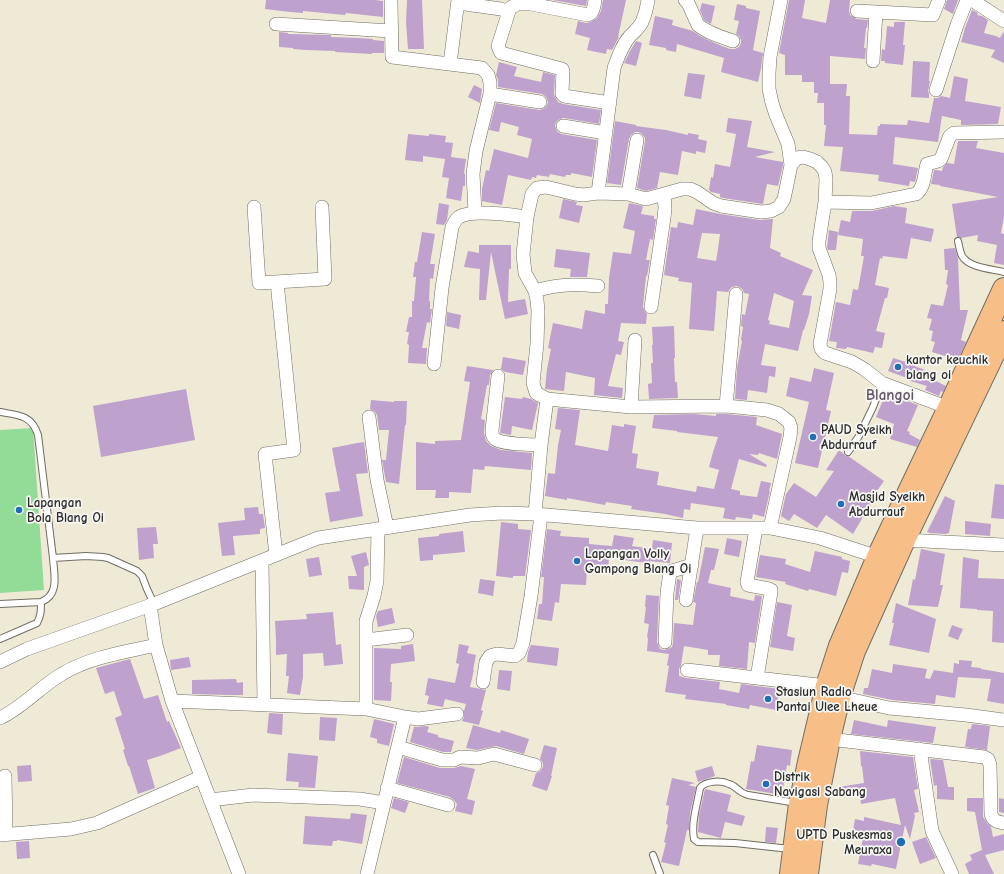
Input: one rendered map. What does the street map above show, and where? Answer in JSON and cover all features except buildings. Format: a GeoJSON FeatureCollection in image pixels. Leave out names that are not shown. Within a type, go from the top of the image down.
{"type":"FeatureCollection","features":[{"type":"Feature","properties":{"kind":"highway"},"geometry":{"type":"LineString","coordinates":[[807,874],[816,805],[829,739],[833,692],[840,646],[878,557],[950,408],[1004,289]]}},
{"type":"Feature","properties":{"kind":"highway"},"geometry":{"type":"LineString","coordinates":[[791,874],[800,804],[809,762],[833,692],[854,651],[904,540],[1004,332]]}},
{"type":"Feature","properties":{"kind":"street"},"geometry":{"type":"LineString","coordinates":[[595,0],[591,14],[588,15],[531,4],[517,4],[510,8],[498,46],[501,53],[562,69],[562,94],[564,96],[610,103]]}},
{"type":"Feature","properties":{"kind":"street"},"geometry":{"type":"LineString","coordinates":[[598,193],[614,68],[618,55],[623,46],[630,36],[637,31],[642,22],[648,0]]}},
{"type":"Feature","properties":{"kind":"street"},"geometry":{"type":"LineString","coordinates":[[685,0],[688,3],[698,25],[713,34],[733,41]]}},
{"type":"Feature","properties":{"kind":"street"},"geometry":{"type":"LineString","coordinates":[[770,528],[790,437],[791,428],[789,422],[779,414],[767,410],[726,406],[631,407],[547,399],[536,393],[533,384],[537,344],[537,300],[535,291],[527,277],[522,254],[532,194],[537,188],[546,187],[583,195],[598,193],[628,194],[646,199],[682,189],[690,189],[720,206],[761,212],[779,208],[784,198],[791,165],[788,144],[776,115],[769,89],[770,57],[780,0]]}},
{"type":"Feature","properties":{"kind":"street"},"geometry":{"type":"LineString","coordinates":[[857,11],[933,15],[939,0]]}},
{"type":"Feature","properties":{"kind":"street"},"geometry":{"type":"LineString","coordinates":[[936,90],[957,24],[967,0]]}},
{"type":"Feature","properties":{"kind":"street"},"geometry":{"type":"LineString","coordinates":[[972,0],[1004,21]]}},
{"type":"Feature","properties":{"kind":"street"},"geometry":{"type":"LineString","coordinates":[[391,2],[392,57],[482,68],[488,75],[490,82],[490,94],[476,151],[473,174],[475,212]]}},
{"type":"Feature","properties":{"kind":"street"},"geometry":{"type":"LineString","coordinates":[[450,64],[458,2],[501,9]]}},
{"type":"Feature","properties":{"kind":"street"},"geometry":{"type":"LineString","coordinates":[[873,61],[876,12]]}},
{"type":"Feature","properties":{"kind":"street"},"geometry":{"type":"LineString","coordinates":[[276,24],[391,31]]}},
{"type":"Feature","properties":{"kind":"street"},"geometry":{"type":"LineString","coordinates":[[490,94],[540,102]]}},
{"type":"Feature","properties":{"kind":"street"},"geometry":{"type":"LineString","coordinates":[[563,126],[606,133]]}},
{"type":"Feature","properties":{"kind":"street"},"geometry":{"type":"LineString","coordinates":[[825,202],[871,203],[919,193],[922,187],[927,164],[942,159],[950,136],[954,133],[1004,132]]}},
{"type":"Feature","properties":{"kind":"street"},"geometry":{"type":"LineString","coordinates":[[628,194],[637,140]]}},
{"type":"Feature","properties":{"kind":"street"},"geometry":{"type":"LineString","coordinates":[[791,165],[797,158],[810,158],[822,166],[825,172],[825,202],[819,241],[829,276],[830,289],[820,348],[825,353],[852,362],[882,383],[950,408]]}},
{"type":"Feature","properties":{"kind":"street"},"geometry":{"type":"LineString","coordinates":[[650,307],[664,218],[664,194]]}},
{"type":"Feature","properties":{"kind":"street"},"geometry":{"type":"LineString","coordinates":[[254,207],[259,283],[325,279],[322,207]]}},
{"type":"Feature","properties":{"kind":"street"},"geometry":{"type":"LineString","coordinates":[[434,364],[442,288],[452,227],[456,220],[460,216],[475,212],[527,217]]}},
{"type":"Feature","properties":{"kind":"street"},"geometry":{"type":"LineString","coordinates":[[276,555],[265,454],[294,450],[277,282]]}},
{"type":"Feature","properties":{"kind":"street"},"geometry":{"type":"LineString","coordinates":[[535,291],[548,287],[564,285],[598,286]]}},
{"type":"Feature","properties":{"kind":"street"},"geometry":{"type":"LineString","coordinates":[[726,406],[736,294]]}},
{"type":"Feature","properties":{"kind":"street"},"geometry":{"type":"LineString","coordinates":[[631,407],[635,340]]}},
{"type":"Feature","properties":{"kind":"street"},"geometry":{"type":"LineString","coordinates":[[498,376],[492,436],[496,440],[502,442],[541,445]]}},
{"type":"Feature","properties":{"kind":"street"},"geometry":{"type":"LineString","coordinates":[[483,682],[486,662],[490,656],[497,654],[515,656],[519,653],[523,643],[531,596],[538,515],[541,445],[547,399]]}},
{"type":"Feature","properties":{"kind":"street"},"geometry":{"type":"LineString","coordinates":[[366,709],[366,621],[375,592],[383,528],[369,417]]}},
{"type":"Feature","properties":{"kind":"street"},"geometry":{"type":"LineString","coordinates":[[0,662],[27,649],[152,605],[318,538],[470,515],[502,513],[698,528],[770,528],[820,538],[878,557]]}},
{"type":"Feature","properties":{"kind":"street"},"geometry":{"type":"LineString","coordinates":[[686,600],[698,528]]}},
{"type":"Feature","properties":{"kind":"street"},"geometry":{"type":"LineString","coordinates":[[756,528],[747,582],[748,585],[771,590],[757,678]]}},
{"type":"Feature","properties":{"kind":"street"},"geometry":{"type":"LineString","coordinates":[[904,540],[1004,545]]}},
{"type":"Feature","properties":{"kind":"street"},"geometry":{"type":"LineString","coordinates":[[262,561],[264,704]]}},
{"type":"Feature","properties":{"kind":"street"},"geometry":{"type":"LineString","coordinates":[[665,642],[667,593],[670,573],[692,565]]}},
{"type":"Feature","properties":{"kind":"street"},"geometry":{"type":"LineString","coordinates":[[152,605],[156,645],[172,701],[239,874]]}},
{"type":"Feature","properties":{"kind":"street"},"geometry":{"type":"LineString","coordinates":[[366,640],[407,635]]}},
{"type":"Feature","properties":{"kind":"street"},"geometry":{"type":"LineString","coordinates":[[0,718],[8,714],[62,674],[78,666],[95,660],[156,645]]}},
{"type":"Feature","properties":{"kind":"street"},"geometry":{"type":"LineString","coordinates":[[687,670],[757,678],[833,692],[889,708],[1004,720]]}},
{"type":"Feature","properties":{"kind":"street"},"geometry":{"type":"LineString","coordinates":[[172,701],[366,709],[418,719],[457,714]]}},
{"type":"Feature","properties":{"kind":"street"},"geometry":{"type":"LineString","coordinates":[[367,874],[405,717]]}},
{"type":"Feature","properties":{"kind":"street"},"geometry":{"type":"LineString","coordinates":[[829,739],[981,756],[988,759],[990,765],[991,814],[995,821],[1004,823]]}},
{"type":"Feature","properties":{"kind":"street"},"geometry":{"type":"LineString","coordinates":[[398,747],[442,760],[454,760],[460,757],[478,758],[494,754],[535,765]]}},
{"type":"Feature","properties":{"kind":"street"},"geometry":{"type":"LineString","coordinates":[[920,749],[932,830],[952,874]]}},
{"type":"Feature","properties":{"kind":"street"},"geometry":{"type":"LineString","coordinates":[[5,776],[3,835],[71,829],[97,823],[201,777]]}},
{"type":"Feature","properties":{"kind":"street"},"geometry":{"type":"LineString","coordinates":[[387,788],[448,805]]}},
{"type":"Feature","properties":{"kind":"street"},"geometry":{"type":"LineString","coordinates":[[210,800],[254,795],[360,799],[384,803]]}},
{"type":"Feature","properties":{"kind":"lane"},"geometry":{"type":"LineString","coordinates":[[958,240],[962,256],[966,261],[979,267],[1004,272]]}},
{"type":"Feature","properties":{"kind":"lane"},"geometry":{"type":"LineString","coordinates":[[848,452],[860,436],[882,383]]}},
{"type":"Feature","properties":{"kind":"lane"},"geometry":{"type":"LineString","coordinates":[[0,412],[24,417],[36,428],[38,434],[55,585],[49,598],[41,602],[0,604]]}},
{"type":"Feature","properties":{"kind":"lane"},"geometry":{"type":"LineString","coordinates":[[53,558],[86,556],[103,557],[137,571],[142,576],[152,605]]}},
{"type":"Feature","properties":{"kind":"lane"},"geometry":{"type":"LineString","coordinates":[[0,639],[37,623],[40,618],[41,602]]}},
{"type":"Feature","properties":{"kind":"lane"},"geometry":{"type":"LineString","coordinates":[[794,850],[735,843],[698,842],[694,839],[693,824],[700,788],[708,782],[723,782],[748,795],[800,804]]}},
{"type":"Feature","properties":{"kind":"lane"},"geometry":{"type":"LineString","coordinates":[[653,855],[660,874]]}},
{"type":"Feature","properties":{"kind":"green space","name":"Lapangan Bola Blang Oi"},"geometry":{"type":"Polygon","coordinates":[[[33,428],[44,590],[0,593],[0,430],[33,428]]]}},
{"type":"Feature","properties":{"kind":"place","name":"kantor keuchik blang oi"},"geometry":{"type":"Point","coordinates":[898,367]}},
{"type":"Feature","properties":{"kind":"place","name":"PAUD Syeikh Abdurrauf"},"geometry":{"type":"Point","coordinates":[813,437]}},
{"type":"Feature","properties":{"kind":"place","name":"Masjid Syeikh Abdurrauf"},"geometry":{"type":"Point","coordinates":[841,504]}},
{"type":"Feature","properties":{"kind":"place","name":"Lapangan Bola Blang Oi"},"geometry":{"type":"Point","coordinates":[19,510]}},
{"type":"Feature","properties":{"kind":"place","name":"Lapangan Volly Gampong Blang Oi"},"geometry":{"type":"Point","coordinates":[577,561]}},
{"type":"Feature","properties":{"kind":"place","name":"Stasiun Radio Pantai Ulee Lheue"},"geometry":{"type":"Point","coordinates":[768,699]}},
{"type":"Feature","properties":{"kind":"place","name":"Distrik Navigasi Sabang"},"geometry":{"type":"Point","coordinates":[766,784]}},
{"type":"Feature","properties":{"kind":"place","name":"UPTD Puskesmas Meuraxa"},"geometry":{"type":"Point","coordinates":[901,842]}},
{"type":"Feature","properties":{"kind":"district","name":"Blangoi"},"geometry":{"type":"Point","coordinates":[890,396]}}]}
